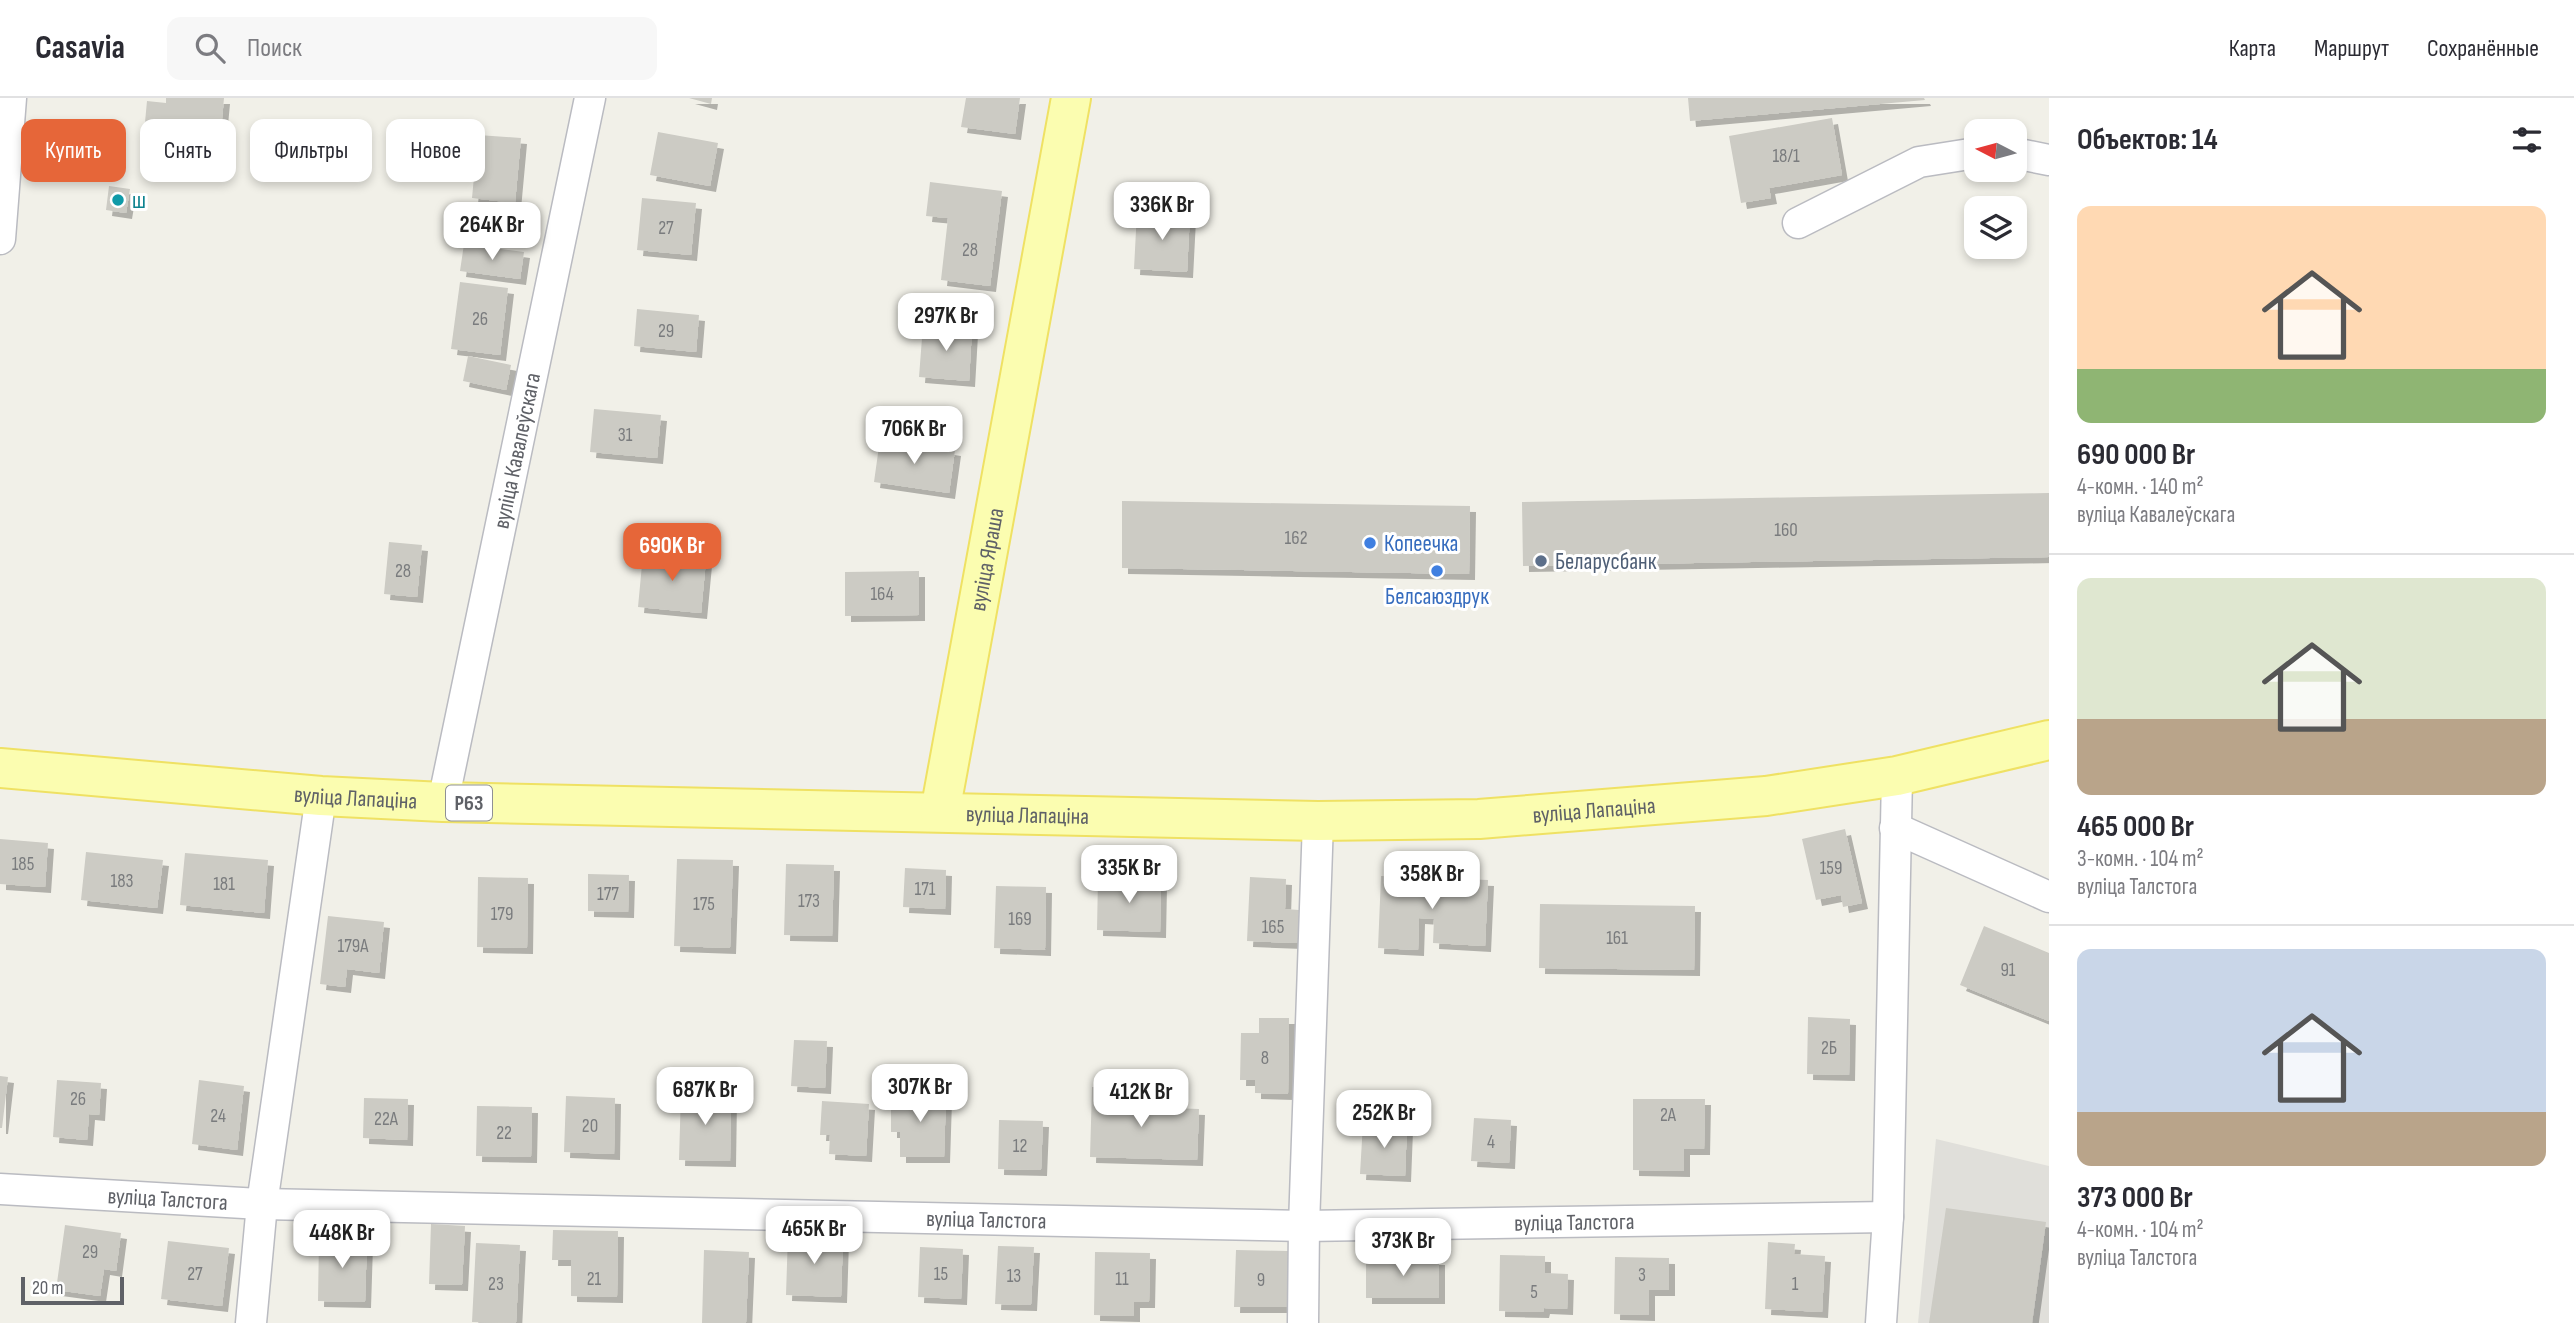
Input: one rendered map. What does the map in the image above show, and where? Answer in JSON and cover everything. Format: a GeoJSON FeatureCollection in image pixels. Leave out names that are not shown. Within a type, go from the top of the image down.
{"type":"FeatureCollection","features":[{"type":"Feature","properties":{"kind":"main road","name":"вуліца Яраша"},"geometry":{"type":"LineString","coordinates":[[940,812],[1071,98]]}},
{"type":"Feature","properties":{"kind":"main road","name":"вуліца Лапаціна"},"geometry":{"type":"LineString","coordinates":[[0,768],[321,796],[443,802],[1318,821],[1479,819],[1766,796],[1897,776],[2049,740]]}},
{"type":"Feature","properties":{"kind":"street"},"geometry":{"type":"LineString","coordinates":[[0,239],[11,98]]}},
{"type":"Feature","properties":{"kind":"street","name":"вуліца Кавалеўскага"},"geometry":{"type":"LineString","coordinates":[[443,802],[590,98]]}},
{"type":"Feature","properties":{"kind":"street"},"geometry":{"type":"LineString","coordinates":[[1798,223],[1919,162],[1964,155]]}},
{"type":"Feature","properties":{"kind":"street"},"geometry":{"type":"LineString","coordinates":[[2027,156],[2049,160]]}},
{"type":"Feature","properties":{"kind":"street"},"geometry":{"type":"LineString","coordinates":[[1881,1323],[1888,1217],[1897,776]]}},
{"type":"Feature","properties":{"kind":"street"},"geometry":{"type":"LineString","coordinates":[[251,1323],[262,1204],[321,796]]}},
{"type":"Feature","properties":{"kind":"street"},"geometry":{"type":"LineString","coordinates":[[1303,1323],[1318,821]]}},
{"type":"Feature","properties":{"kind":"street"},"geometry":{"type":"LineString","coordinates":[[1895,828],[2049,897]]}},
{"type":"Feature","properties":{"kind":"street","name":"вуліца Талстога"},"geometry":{"type":"LineString","coordinates":[[0,1189],[262,1204],[1304,1226],[1888,1217]]}},
{"type":"Feature","properties":{"kind":"shaded area"},"geometry":{"type":"Polygon","coordinates":[[[1936,1139],[2049,1166],[2049,1323],[1918,1323],[1936,1139]]]}},
{"type":"Feature","properties":{"kind":"building"},"geometry":{"type":"Polygon","coordinates":[[[166,98],[224,98],[222,119],[145,119],[147,101],[166,103],[166,98]]]}},
{"type":"Feature","properties":{"kind":"building"},"geometry":{"type":"Polygon","coordinates":[[[689,98],[712,98],[711,104],[689,98]]]}},
{"type":"Feature","properties":{"kind":"building"},"geometry":{"type":"Polygon","coordinates":[[[966,98],[1020,98],[1015,134],[961,127],[966,98]]]}},
{"type":"Feature","properties":{"kind":"building"},"geometry":{"type":"Polygon","coordinates":[[[1688,98],[1924,98],[1925,100],[1690,121],[1688,98]]]}},
{"type":"Feature","properties":{"kind":"building"},"geometry":{"type":"Polygon","coordinates":[[[1832,118],[1842,175],[1769,188],[1771,198],[1741,203],[1729,136],[1832,118]]]}},
{"type":"Feature","properties":{"kind":"building"},"geometry":{"type":"Polygon","coordinates":[[[658,132],[718,143],[710,186],[650,175],[658,132]]]}},
{"type":"Feature","properties":{"kind":"building"},"geometry":{"type":"Polygon","coordinates":[[[485,135],[521,138],[515,203],[472,198],[474,182],[485,182],[485,135]]]}},
{"type":"Feature","properties":{"kind":"building"},"geometry":{"type":"Polygon","coordinates":[[[930,182],[1002,191],[990,286],[941,280],[948,218],[926,216],[930,182]]]}},
{"type":"Feature","properties":{"kind":"building","name":"ш"},"geometry":{"type":"Polygon","coordinates":[[[109,186],[130,189],[126,213],[106,210],[109,186]]]}},
{"type":"Feature","properties":{"kind":"building"},"geometry":{"type":"Polygon","coordinates":[[[642,198],[696,203],[691,255],[637,250],[642,198]]]}},
{"type":"Feature","properties":{"kind":"building"},"geometry":{"type":"Polygon","coordinates":[[[1137,211],[1190,214],[1187,272],[1134,269],[1137,211]]]}},
{"type":"Feature","properties":{"kind":"building"},"geometry":{"type":"Polygon","coordinates":[[[464,244],[524,252],[520,279],[460,271],[464,244]]]}},
{"type":"Feature","properties":{"kind":"building"},"geometry":{"type":"Polygon","coordinates":[[[460,282],[508,288],[500,355],[451,349],[460,282]]]}},
{"type":"Feature","properties":{"kind":"building"},"geometry":{"type":"Polygon","coordinates":[[[637,309],[699,315],[696,352],[634,346],[637,309]]]}},
{"type":"Feature","properties":{"kind":"building"},"geometry":{"type":"Polygon","coordinates":[[[923,325],[972,329],[969,381],[919,377],[923,325]]]}},
{"type":"Feature","properties":{"kind":"building"},"geometry":{"type":"Polygon","coordinates":[[[468,356],[511,365],[506,390],[463,381],[468,356]]]}},
{"type":"Feature","properties":{"kind":"building"},"geometry":{"type":"Polygon","coordinates":[[[594,409],[661,415],[657,458],[590,452],[594,409]]]}},
{"type":"Feature","properties":{"kind":"building"},"geometry":{"type":"Polygon","coordinates":[[[880,439],[955,450],[949,493],[874,482],[880,439]]]}},
{"type":"Feature","properties":{"kind":"building"},"geometry":{"type":"Polygon","coordinates":[[[2049,493],[2049,557],[1523,566],[1522,502],[2049,493]]]}},
{"type":"Feature","properties":{"kind":"building"},"geometry":{"type":"Polygon","coordinates":[[[1122,501],[1470,506],[1469,574],[1122,568],[1122,501]]]}},
{"type":"Feature","properties":{"kind":"building"},"geometry":{"type":"Polygon","coordinates":[[[389,542],[422,545],[417,597],[384,594],[389,542]]]}},
{"type":"Feature","properties":{"kind":"building"},"geometry":{"type":"Polygon","coordinates":[[[643,554],[706,560],[701,613],[638,607],[643,554]]]}},
{"type":"Feature","properties":{"kind":"building"},"geometry":{"type":"Polygon","coordinates":[[[919,571],[919,615],[845,616],[845,572],[919,571]]]}},
{"type":"Feature","properties":{"kind":"building"},"geometry":{"type":"Polygon","coordinates":[[[1845,829],[1862,903],[1843,907],[1841,895],[1816,900],[1802,839],[1845,829]]]}},
{"type":"Feature","properties":{"kind":"building"},"geometry":{"type":"Polygon","coordinates":[[[0,839],[48,843],[45,887],[0,884],[0,839]]]}},
{"type":"Feature","properties":{"kind":"building"},"geometry":{"type":"Polygon","coordinates":[[[86,852],[163,860],[157,908],[81,900],[86,852]]]}},
{"type":"Feature","properties":{"kind":"building"},"geometry":{"type":"Polygon","coordinates":[[[185,853],[268,860],[264,913],[180,905],[185,853]]]}},
{"type":"Feature","properties":{"kind":"building"},"geometry":{"type":"Polygon","coordinates":[[[677,859],[733,860],[730,948],[674,946],[677,859]]]}},
{"type":"Feature","properties":{"kind":"building"},"geometry":{"type":"Polygon","coordinates":[[[786,864],[834,865],[832,936],[784,935],[786,864]]]}},
{"type":"Feature","properties":{"kind":"building"},"geometry":{"type":"Polygon","coordinates":[[[905,868],[946,870],[945,909],[903,907],[905,868]]]}},
{"type":"Feature","properties":{"kind":"building"},"geometry":{"type":"Polygon","coordinates":[[[588,874],[629,875],[628,912],[588,911],[588,874]]]}},
{"type":"Feature","properties":{"kind":"building"},"geometry":{"type":"Polygon","coordinates":[[[1381,876],[1488,880],[1485,946],[1433,943],[1434,919],[1419,918],[1418,950],[1378,948],[1381,876]]]}},
{"type":"Feature","properties":{"kind":"building"},"geometry":{"type":"Polygon","coordinates":[[[478,877],[528,878],[527,948],[477,947],[478,877]]]}},
{"type":"Feature","properties":{"kind":"building"},"geometry":{"type":"Polygon","coordinates":[[[1250,877],[1286,879],[1285,909],[1299,910],[1297,943],[1247,941],[1250,877]]]}},
{"type":"Feature","properties":{"kind":"building"},"geometry":{"type":"Polygon","coordinates":[[[1098,878],[1161,880],[1160,932],[1097,930],[1098,878]]]}},
{"type":"Feature","properties":{"kind":"building"},"geometry":{"type":"Polygon","coordinates":[[[996,886],[1046,887],[1045,950],[994,948],[996,886]]]}},
{"type":"Feature","properties":{"kind":"building"},"geometry":{"type":"Polygon","coordinates":[[[1540,904],[1695,906],[1694,970],[1539,968],[1540,904]]]}},
{"type":"Feature","properties":{"kind":"building"},"geometry":{"type":"Polygon","coordinates":[[[328,916],[384,922],[379,973],[347,969],[345,987],[320,984],[328,916]]]}},
{"type":"Feature","properties":{"kind":"building"},"geometry":{"type":"Polygon","coordinates":[[[1984,926],[2049,953],[2049,1021],[1960,985],[1984,926]]]}},
{"type":"Feature","properties":{"kind":"building"},"geometry":{"type":"Polygon","coordinates":[[[1808,1017],[1850,1019],[1849,1075],[1807,1074],[1808,1017]]]}},
{"type":"Feature","properties":{"kind":"building"},"geometry":{"type":"Polygon","coordinates":[[[1259,1018],[1289,1018],[1288,1094],[1255,1093],[1255,1080],[1240,1080],[1241,1033],[1259,1033],[1259,1018]]]}},
{"type":"Feature","properties":{"kind":"building"},"geometry":{"type":"Polygon","coordinates":[[[794,1040],[827,1041],[825,1088],[791,1086],[794,1040]]]}},
{"type":"Feature","properties":{"kind":"building"},"geometry":{"type":"Polygon","coordinates":[[[0,1076],[8,1077],[2,1128],[0,1128],[0,1076]]]}},
{"type":"Feature","properties":{"kind":"building"},"geometry":{"type":"Polygon","coordinates":[[[57,1080],[101,1083],[99,1115],[89,1114],[87,1140],[53,1137],[57,1080]]]}},
{"type":"Feature","properties":{"kind":"building"},"geometry":{"type":"Polygon","coordinates":[[[199,1080],[244,1086],[237,1150],[192,1144],[199,1080]]]}},
{"type":"Feature","properties":{"kind":"building"},"geometry":{"type":"Polygon","coordinates":[[[1092,1087],[1123,1088],[1122,1106],[1199,1109],[1197,1160],[1090,1157],[1092,1087]]]}},
{"type":"Feature","properties":{"kind":"building"},"geometry":{"type":"Polygon","coordinates":[[[681,1092],[731,1093],[730,1161],[679,1160],[681,1092]]]}},
{"type":"Feature","properties":{"kind":"building"},"geometry":{"type":"Polygon","coordinates":[[[891,1094],[946,1095],[944,1157],[900,1157],[900,1132],[891,1132],[891,1094]]]}},
{"type":"Feature","properties":{"kind":"building"},"geometry":{"type":"Polygon","coordinates":[[[566,1096],[615,1098],[614,1154],[564,1152],[566,1096]]]}},
{"type":"Feature","properties":{"kind":"building"},"geometry":{"type":"Polygon","coordinates":[[[364,1098],[408,1099],[407,1140],[363,1138],[364,1098]]]}},
{"type":"Feature","properties":{"kind":"building"},"geometry":{"type":"Polygon","coordinates":[[[1633,1099],[1705,1099],[1704,1149],[1684,1149],[1684,1171],[1633,1170],[1633,1099]]]}},
{"type":"Feature","properties":{"kind":"building"},"geometry":{"type":"Polygon","coordinates":[[[822,1101],[869,1104],[866,1156],[829,1154],[830,1135],[820,1135],[822,1101]]]}},
{"type":"Feature","properties":{"kind":"building"},"geometry":{"type":"Polygon","coordinates":[[[477,1106],[532,1107],[531,1157],[476,1156],[477,1106]]]}},
{"type":"Feature","properties":{"kind":"building"},"geometry":{"type":"Polygon","coordinates":[[[1474,1118],[1511,1120],[1509,1163],[1471,1161],[1474,1118]]]}},
{"type":"Feature","properties":{"kind":"building"},"geometry":{"type":"Polygon","coordinates":[[[999,1120],[1043,1121],[1041,1170],[998,1169],[999,1120]]]}},
{"type":"Feature","properties":{"kind":"building"},"geometry":{"type":"Polygon","coordinates":[[[1363,1123],[1407,1125],[1405,1176],[1360,1174],[1363,1123]]]}},
{"type":"Feature","properties":{"kind":"building"},"geometry":{"type":"Polygon","coordinates":[[[1946,1208],[2046,1222],[2032,1323],[1929,1323],[1946,1208]]]}},
{"type":"Feature","properties":{"kind":"building"},"geometry":{"type":"Polygon","coordinates":[[[431,1224],[465,1226],[462,1285],[429,1284],[431,1224]]]}},
{"type":"Feature","properties":{"kind":"building"},"geometry":{"type":"Polygon","coordinates":[[[65,1225],[121,1233],[116,1271],[104,1269],[100,1296],[56,1290],[65,1225]]]}},
{"type":"Feature","properties":{"kind":"building"},"geometry":{"type":"Polygon","coordinates":[[[553,1230],[618,1231],[617,1297],[571,1296],[571,1260],[552,1260],[553,1230]]]}},
{"type":"Feature","properties":{"kind":"building"},"geometry":{"type":"Polygon","coordinates":[[[788,1234],[843,1236],[841,1297],[786,1295],[788,1234]]]}},
{"type":"Feature","properties":{"kind":"building"},"geometry":{"type":"Polygon","coordinates":[[[319,1239],[367,1240],[365,1302],[318,1301],[319,1239]]]}},
{"type":"Feature","properties":{"kind":"building"},"geometry":{"type":"Polygon","coordinates":[[[168,1241],[229,1248],[222,1306],[161,1299],[168,1241]]]}},
{"type":"Feature","properties":{"kind":"building"},"geometry":{"type":"Polygon","coordinates":[[[1768,1242],[1795,1244],[1794,1254],[1825,1256],[1822,1312],[1765,1309],[1768,1242]]]}},
{"type":"Feature","properties":{"kind":"building"},"geometry":{"type":"Polygon","coordinates":[[[476,1243],[520,1245],[516,1323],[472,1322],[476,1243]]]}},
{"type":"Feature","properties":{"kind":"building"},"geometry":{"type":"Polygon","coordinates":[[[998,1246],[1034,1247],[1031,1305],[995,1304],[998,1246]]]}},
{"type":"Feature","properties":{"kind":"building"},"geometry":{"type":"Polygon","coordinates":[[[920,1247],[963,1249],[961,1299],[918,1297],[920,1247]]]}},
{"type":"Feature","properties":{"kind":"building"},"geometry":{"type":"Polygon","coordinates":[[[704,1250],[749,1252],[746,1323],[702,1323],[704,1250]]]}},
{"type":"Feature","properties":{"kind":"building"},"geometry":{"type":"Polygon","coordinates":[[[1236,1250],[1288,1251],[1287,1307],[1234,1307],[1236,1250]]]}},
{"type":"Feature","properties":{"kind":"building"},"geometry":{"type":"Polygon","coordinates":[[[1095,1252],[1150,1253],[1149,1302],[1134,1302],[1134,1316],[1094,1315],[1095,1252]]]}},
{"type":"Feature","properties":{"kind":"building"},"geometry":{"type":"Polygon","coordinates":[[[1500,1255],[1545,1256],[1545,1273],[1568,1274],[1567,1309],[1544,1308],[1543,1312],[1499,1311],[1500,1255]]]}},
{"type":"Feature","properties":{"kind":"building"},"geometry":{"type":"Polygon","coordinates":[[[1615,1257],[1669,1258],[1669,1290],[1649,1290],[1649,1315],[1614,1314],[1615,1257]]]}},
{"type":"Feature","properties":{"kind":"building"},"geometry":{"type":"Polygon","coordinates":[[[1366,1259],[1439,1259],[1439,1298],[1366,1298],[1366,1259]]]}},
{"type":"Feature","properties":{"kind":"place","name":"ш"},"geometry":{"type":"Point","coordinates":[118,200]}},
{"type":"Feature","properties":{"kind":"place","name":"Копеечка"},"geometry":{"type":"Point","coordinates":[1370,543]}},
{"type":"Feature","properties":{"kind":"place","name":"Беларусбанк"},"geometry":{"type":"Point","coordinates":[1541,561]}},
{"type":"Feature","properties":{"kind":"place","name":"Белсаюздрук"},"geometry":{"type":"Point","coordinates":[1437,571]}}]}
